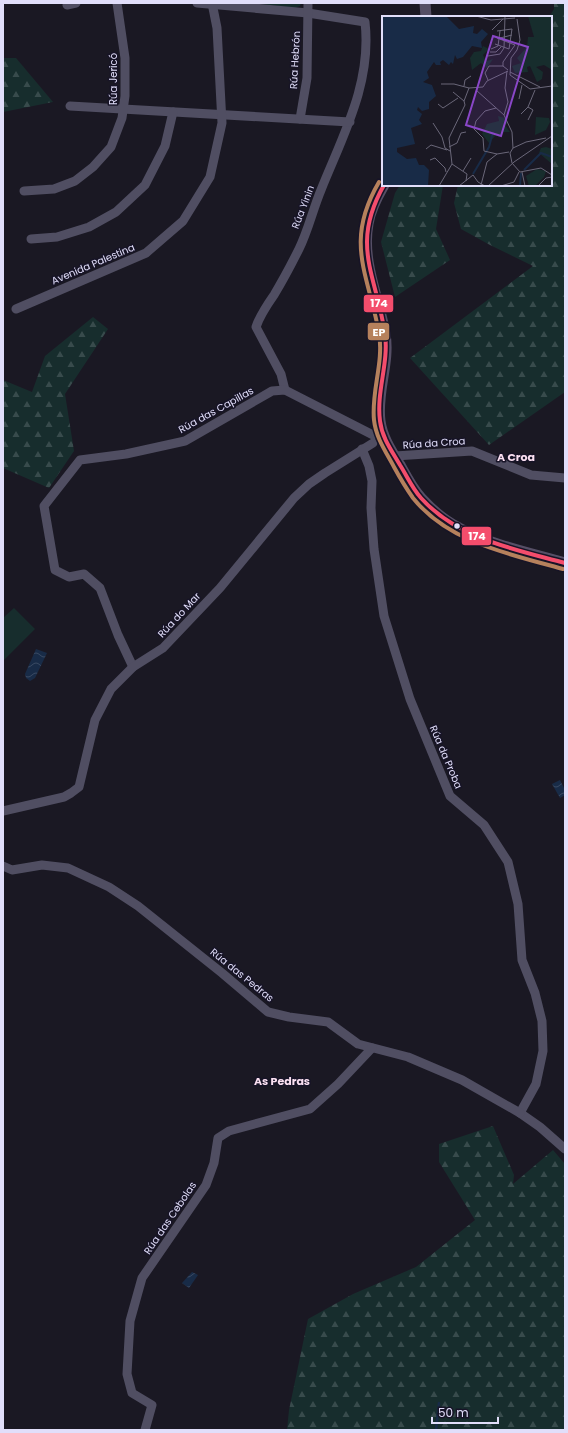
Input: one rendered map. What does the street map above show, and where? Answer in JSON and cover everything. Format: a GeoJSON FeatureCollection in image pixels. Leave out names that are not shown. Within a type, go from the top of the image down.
{"type":"FeatureCollection","features":[{"type":"Feature","properties":{"kind":"main road"},"geometry":{"type":"LineString","coordinates":[[425,3],[426,16]]}},
{"type":"Feature","properties":{"kind":"main road"},"geometry":{"type":"LineString","coordinates":[[383,186],[375,201],[368,224],[366,243],[370,269],[386,336],[385,363],[376,436],[388,444],[420,497],[442,518],[459,528],[503,545],[565,563]]}},
{"type":"Feature","properties":{"kind":"street","name":"Rúa Jericó"},"geometry":{"type":"LineString","coordinates":[[24,191],[54,189],[75,181],[93,167],[111,147],[122,118],[125,96],[125,58],[117,3]]}},
{"type":"Feature","properties":{"kind":"street"},"geometry":{"type":"LineString","coordinates":[[197,3],[308,13]]}},
{"type":"Feature","properties":{"kind":"street","name":"Rúa Hebrón"},"geometry":{"type":"LineString","coordinates":[[300,119],[307,78],[308,3]]}},
{"type":"Feature","properties":{"kind":"street","name":"Avenida Palestina"},"geometry":{"type":"LineString","coordinates":[[16,309],[146,253],[183,220],[210,177],[222,123],[217,28],[212,4]]}},
{"type":"Feature","properties":{"kind":"street","name":"Rúa Yinin"},"geometry":{"type":"LineString","coordinates":[[285,390],[281,374],[256,327],[259,319],[300,247],[321,190],[350,122],[364,73],[366,34],[365,22],[308,13]]}},
{"type":"Feature","properties":{"kind":"street"},"geometry":{"type":"LineString","coordinates":[[70,106],[350,122]]}},
{"type":"Feature","properties":{"kind":"street"},"geometry":{"type":"LineString","coordinates":[[31,239],[57,237],[89,227],[116,212],[145,185],[165,146],[173,112]]}},
{"type":"Feature","properties":{"kind":"street"},"geometry":{"type":"LineString","coordinates":[[285,390],[376,436],[380,447],[388,444]]}},
{"type":"Feature","properties":{"kind":"street","name":"Rúa das Capillas"},"geometry":{"type":"LineString","coordinates":[[133,667],[118,635],[100,588],[84,574],[69,577],[55,570],[44,506],[80,460],[126,454],[185,441],[272,391],[285,390]]}},
{"type":"Feature","properties":{"kind":"street","name":"Rúa do Mar"},"geometry":{"type":"LineString","coordinates":[[3,811],[64,797],[79,787],[95,720],[111,689],[133,667],[163,648],[220,588],[299,494],[325,473],[362,449],[376,436]]}},
{"type":"Feature","properties":{"kind":"street","name":"Rúa da Proba"},"geometry":{"type":"LineString","coordinates":[[362,449],[369,466],[372,481],[371,508],[374,549],[384,616],[410,699],[450,796],[484,825],[508,862],[518,904],[522,960],[536,993],[542,1021],[543,1051],[536,1084],[520,1113]]}},
{"type":"Feature","properties":{"kind":"street","name":"Rúa da Croa"},"geometry":{"type":"LineString","coordinates":[[395,456],[472,451],[531,475],[565,478]]}},
{"type":"Feature","properties":{"kind":"street","name":"Rúa das Pedras"},"geometry":{"type":"LineString","coordinates":[[3,866],[12,870],[42,865],[68,868],[109,887],[150,916],[222,973],[268,1012],[289,1017],[328,1022],[358,1044],[408,1057],[462,1080],[520,1113]]}},
{"type":"Feature","properties":{"kind":"street","name":"Rúa das Cebolas"},"geometry":{"type":"LineString","coordinates":[[145,1430],[152,1405],[132,1393],[127,1374],[130,1321],[142,1278],[206,1186],[214,1163],[218,1138],[229,1131],[310,1109],[338,1084],[372,1048]]}},
{"type":"Feature","properties":{"kind":"street"},"geometry":{"type":"LineString","coordinates":[[520,1113],[540,1127],[565,1149]]}},
{"type":"Feature","properties":{"kind":"green space"},"geometry":{"type":"Polygon","coordinates":[[[252,3],[301,3],[300,6],[295,8],[252,3]]]}},
{"type":"Feature","properties":{"kind":"green space"},"geometry":{"type":"Polygon","coordinates":[[[554,3],[565,3],[565,392],[489,445],[410,358],[533,266],[461,229],[454,203],[458,186],[552,186],[552,16],[550,16],[554,9],[554,3]]]}},
{"type":"Feature","properties":{"kind":"green space"},"geometry":{"type":"Polygon","coordinates":[[[3,58],[16,58],[53,102],[3,112],[3,58]]]}},
{"type":"Feature","properties":{"kind":"green space"},"geometry":{"type":"Polygon","coordinates":[[[399,186],[443,186],[436,229],[450,260],[395,297],[381,242],[395,193],[399,186]]]}},
{"type":"Feature","properties":{"kind":"green space"},"geometry":{"type":"Polygon","coordinates":[[[93,317],[108,329],[65,394],[74,451],[49,488],[3,468],[3,380],[32,392],[45,356],[93,317]]]}},
{"type":"Feature","properties":{"kind":"green space"},"geometry":{"type":"Polygon","coordinates":[[[14,608],[35,629],[3,661],[3,618],[14,608]]]}},
{"type":"Feature","properties":{"kind":"green space"},"geometry":{"type":"Polygon","coordinates":[[[493,1126],[514,1175],[513,1184],[553,1150],[565,1164],[565,1430],[287,1430],[289,1410],[308,1319],[353,1294],[416,1267],[475,1220],[439,1162],[439,1144],[493,1126]]]}},
{"type":"Feature","properties":{"kind":"water"},"geometry":{"type":"Polygon","coordinates":[[[36,649],[47,653],[35,678],[30,681],[26,678],[25,674],[36,649]]]}},
{"type":"Feature","properties":{"kind":"water"},"geometry":{"type":"Polygon","coordinates":[[[560,780],[565,790],[565,795],[560,798],[552,784],[560,780]]]}},
{"type":"Feature","properties":{"kind":"water"},"geometry":{"type":"Polygon","coordinates":[[[192,1272],[198,1275],[189,1288],[182,1283],[192,1272]]]}},
{"type":"Feature","properties":{"kind":"waterway"},"geometry":{"type":"LineString","coordinates":[[436,1430],[439,1403]]}},
{"type":"Feature","properties":{"kind":"transit line","name":"EP"},"geometry":{"type":"LineString","coordinates":[[379,182],[368,203],[363,222],[361,240],[365,275],[379,333],[380,355],[374,398],[374,420],[382,445],[413,498],[444,526],[482,545],[563,569]]}},
{"type":"Feature","properties":{"kind":"transit line","name":"174"},"geometry":{"type":"LineString","coordinates":[[384,186],[374,206],[369,225],[367,243],[368,260],[385,334],[386,345],[379,410],[381,427],[385,439],[418,494],[436,512],[469,533],[488,541],[565,563]]}},
{"type":"Feature","properties":{"kind":"district","name":"A Croa"},"geometry":{"type":"Point","coordinates":[516,457]}},
{"type":"Feature","properties":{"kind":"district","name":"As Pedras"},"geometry":{"type":"Point","coordinates":[282,1081]}}]}
